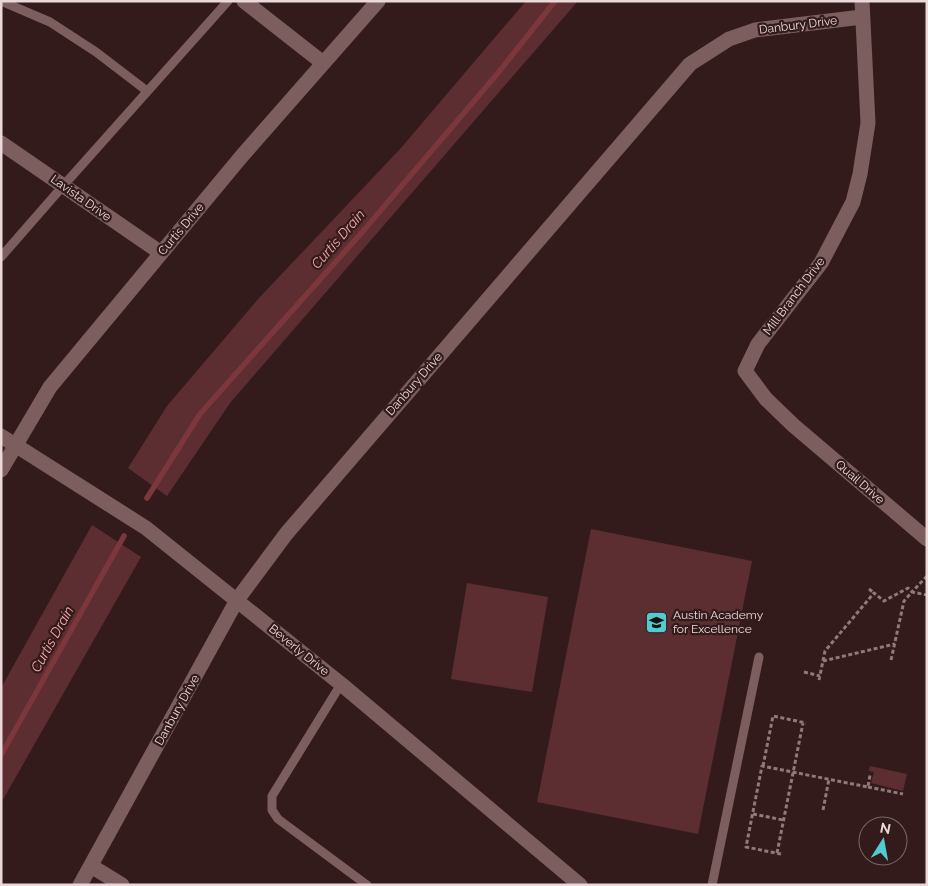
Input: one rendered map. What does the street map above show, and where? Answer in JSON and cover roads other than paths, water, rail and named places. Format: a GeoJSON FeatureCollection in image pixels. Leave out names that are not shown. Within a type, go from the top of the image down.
{"type":"FeatureCollection","features":[{"type":"Feature","properties":{"kind":"street"},"geometry":{"type":"LineString","coordinates":[[244,1],[324,63]]}},
{"type":"Feature","properties":{"kind":"street","name":"Curtis Drive"},"geometry":{"type":"LineString","coordinates":[[1,470],[50,387],[241,157],[378,1]]}},
{"type":"Feature","properties":{"kind":"street","name":"Mill Branch Drive"},"geometry":{"type":"LineString","coordinates":[[793,425],[766,399],[745,372],[758,344],[821,263],[852,202],[860,174],[868,123],[862,1]]}},
{"type":"Feature","properties":{"kind":"street","name":"Danbury Drive"},"geometry":{"type":"LineString","coordinates":[[80,885],[237,600],[286,534],[690,64],[728,39],[754,30],[862,17]]}},
{"type":"Feature","properties":{"kind":"street","name":"Lavista Drive"},"geometry":{"type":"LineString","coordinates":[[1,143],[161,253]]}},
{"type":"Feature","properties":{"kind":"street","name":"Quail Drive"},"geometry":{"type":"LineString","coordinates":[[793,425],[927,539]]}},
{"type":"Feature","properties":{"kind":"street","name":"Beverly Drive"},"geometry":{"type":"LineString","coordinates":[[1,436],[146,528],[341,684],[580,885]]}},
{"type":"Feature","properties":{"kind":"street"},"geometry":{"type":"LineString","coordinates":[[91,866],[122,885]]}},
{"type":"Feature","properties":{"kind":"lane"},"geometry":{"type":"LineString","coordinates":[[1,257],[228,1]]}},
{"type":"Feature","properties":{"kind":"lane"},"geometry":{"type":"LineString","coordinates":[[1,2],[50,22],[96,52],[147,91]]}},
{"type":"Feature","properties":{"kind":"lane"},"geometry":{"type":"LineString","coordinates":[[712,885],[759,657]]}},
{"type":"Feature","properties":{"kind":"lane"},"geometry":{"type":"LineString","coordinates":[[341,684],[272,796],[272,810],[278,819],[367,885]]}},
{"type":"Feature","properties":{"kind":"waterway","name":"Curtis Drain"},"geometry":{"type":"LineString","coordinates":[[147,498],[200,414],[364,230],[498,73],[555,1]]}},
{"type":"Feature","properties":{"kind":"waterway","name":"Curtis Drain"},"geometry":{"type":"LineString","coordinates":[[1,755],[124,536]]}},
{"type":"Feature","properties":{"kind":"place","name":"Austin Academy for Excellence"},"geometry":{"type":"Point","coordinates":[657,622]}}]}
